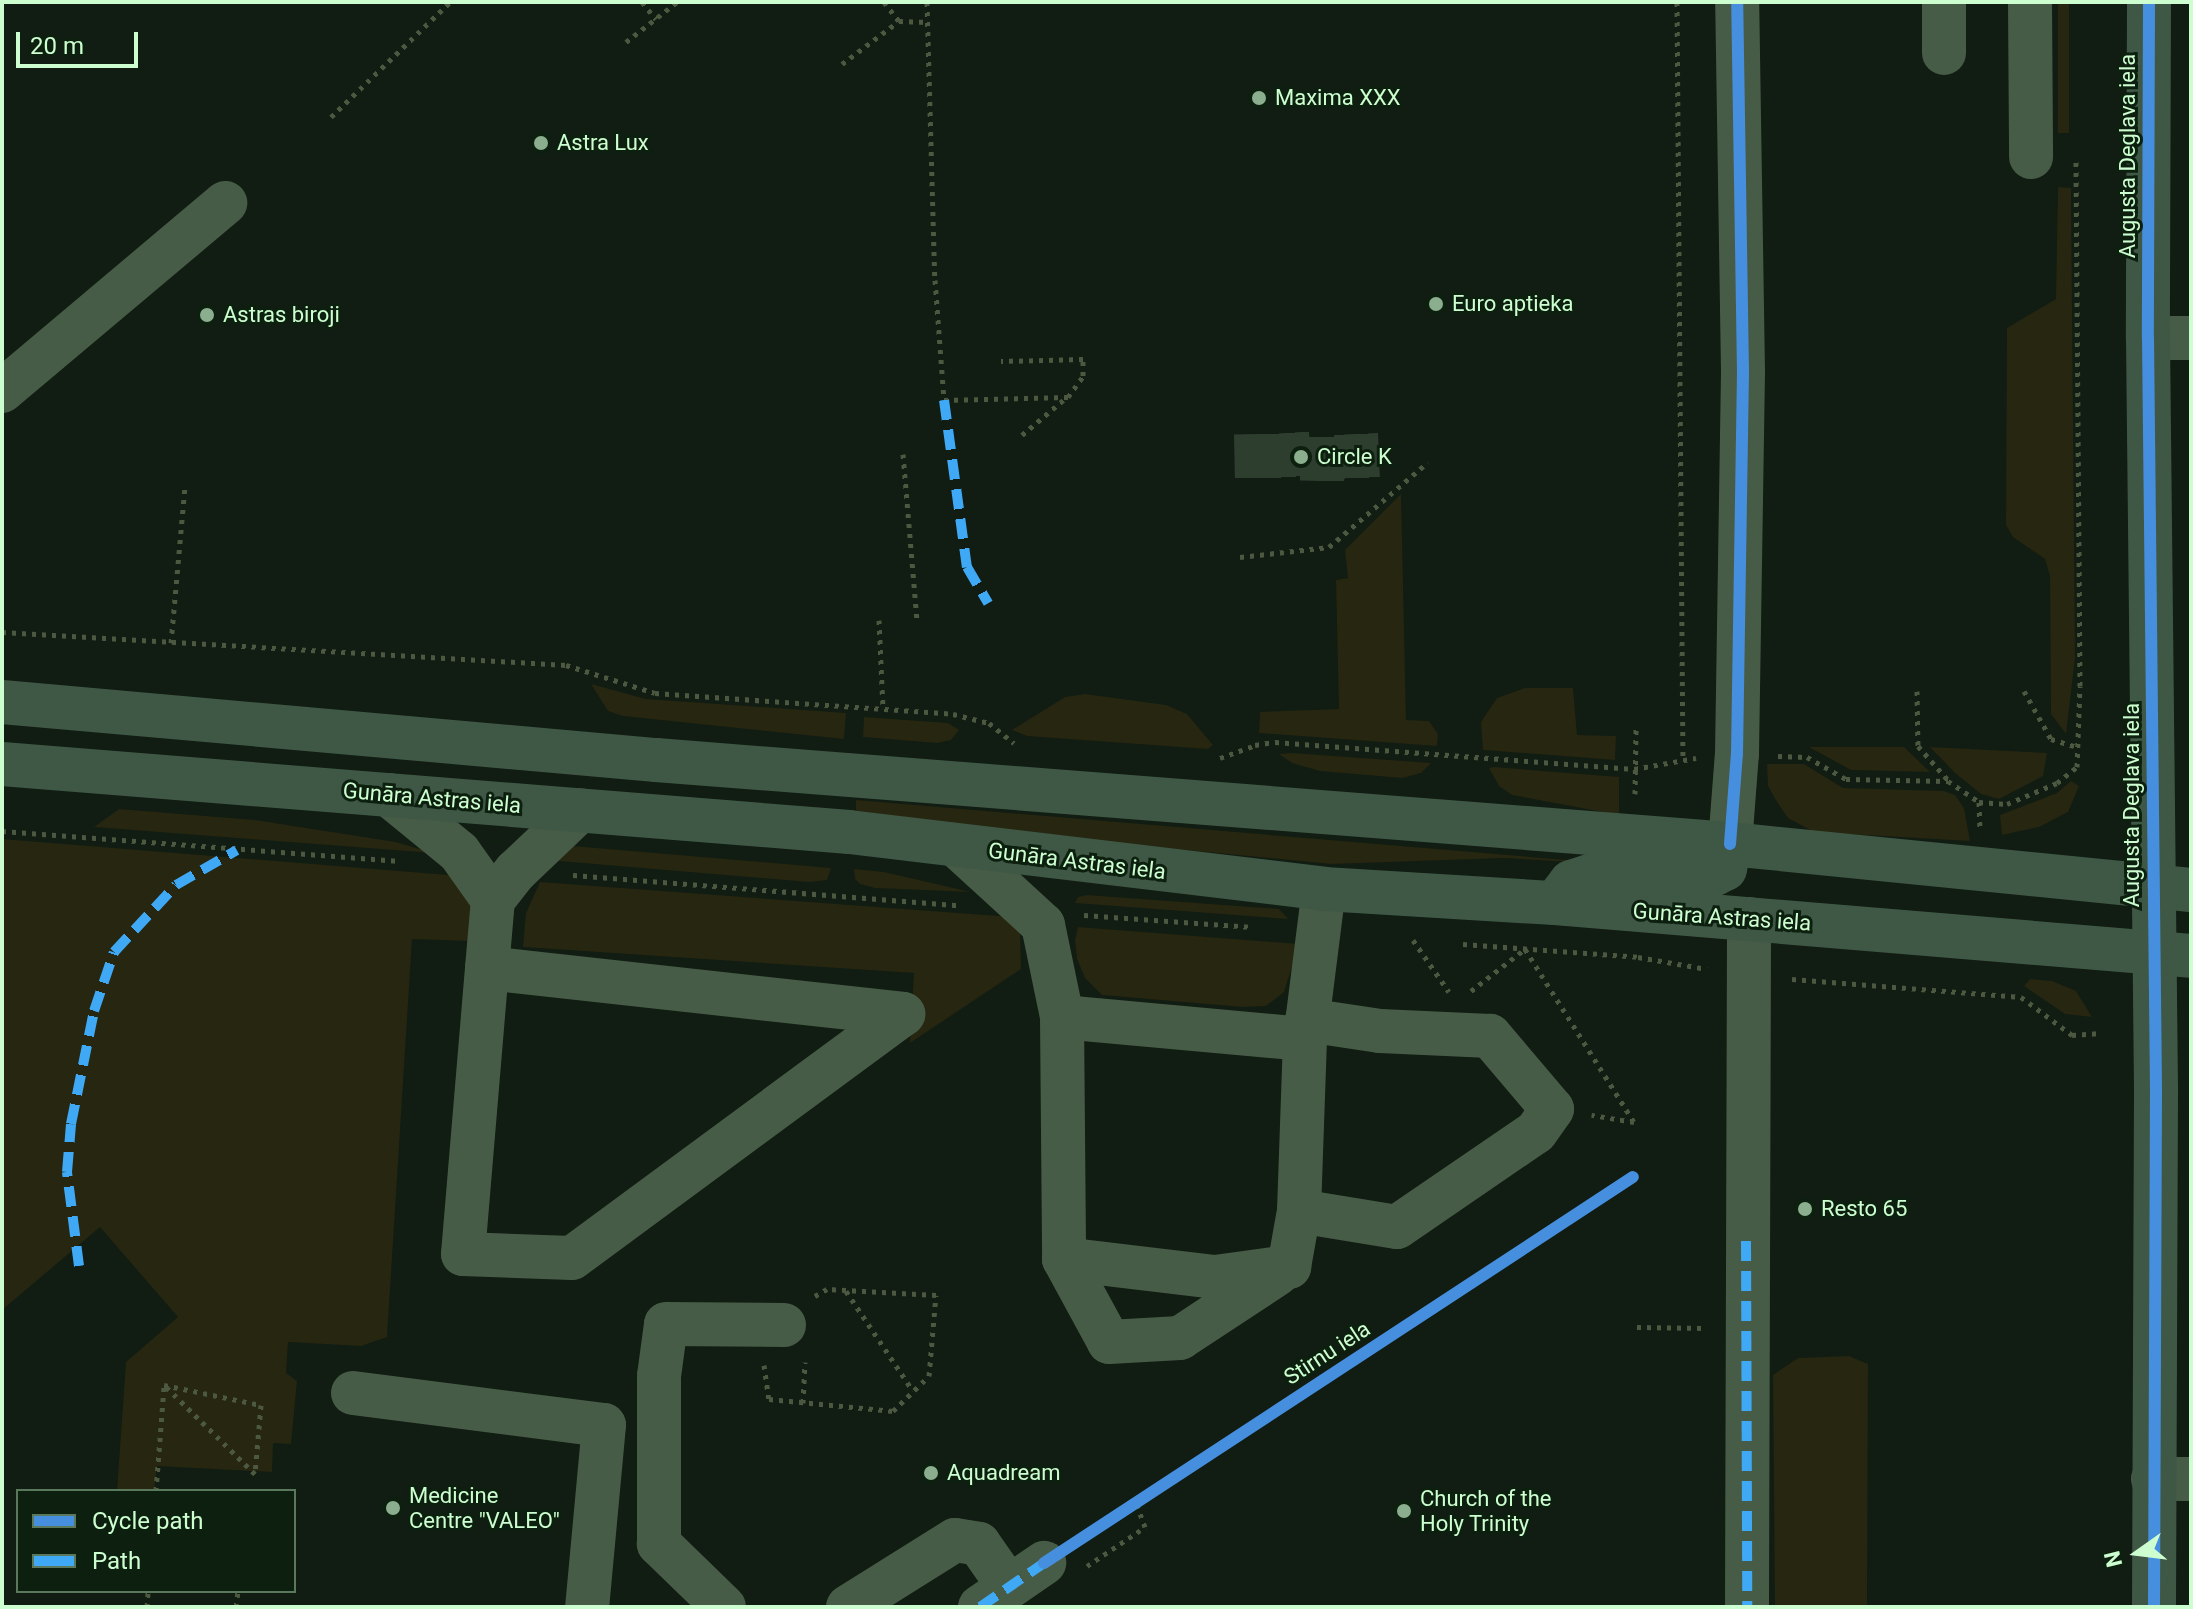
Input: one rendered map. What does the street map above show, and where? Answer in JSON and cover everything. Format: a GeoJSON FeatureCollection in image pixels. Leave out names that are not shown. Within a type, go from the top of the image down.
{"type":"FeatureCollection","features":[{"type":"Feature","properties":{"kind":"main road","name":"Augusta Deglava iela"},"geometry":{"type":"LineString","coordinates":[[2149,2],[2148,338],[2172,887],[2172,954],[2156,1047],[2172,1479],[2154,1607]]}},
{"type":"Feature","properties":{"kind":"main road"},"geometry":{"type":"LineString","coordinates":[[13,764],[15,703],[656,760],[1730,844],[2172,887]]}},
{"type":"Feature","properties":{"kind":"main road","name":"Gunāra Astras iela"},"geometry":{"type":"LineString","coordinates":[[13,764],[849,832],[1324,889],[1555,903],[2172,954]]}},
{"type":"Feature","properties":{"kind":"main road"},"geometry":{"type":"LineString","coordinates":[[1555,903],[1571,882],[1590,876],[1715,874],[1725,869],[1730,844]]}},
{"type":"Feature","properties":{"kind":"street"},"geometry":{"type":"LineString","coordinates":[[1730,844],[1737,754],[1743,372],[1737,2]]}},
{"type":"Feature","properties":{"kind":"street"},"geometry":{"type":"LineString","coordinates":[[1944,2],[1944,53]]}},
{"type":"Feature","properties":{"kind":"street"},"geometry":{"type":"LineString","coordinates":[[2030,2],[2031,157]]}},
{"type":"Feature","properties":{"kind":"street"},"geometry":{"type":"LineString","coordinates":[[2,391],[225,203]]}},
{"type":"Feature","properties":{"kind":"street"},"geometry":{"type":"LineString","coordinates":[[2148,338],[2191,338]]}},
{"type":"Feature","properties":{"kind":"street"},"geometry":{"type":"LineString","coordinates":[[389,795],[459,852],[493,900]]}},
{"type":"Feature","properties":{"kind":"street"},"geometry":{"type":"LineString","coordinates":[[487,968],[903,1014],[572,1258],[463,1254],[487,968],[493,900],[516,871],[580,810]]}},
{"type":"Feature","properties":{"kind":"street"},"geometry":{"type":"LineString","coordinates":[[958,847],[1043,925],[1062,1017],[1064,1259],[1109,1342],[1180,1338],[1289,1267],[1299,1211],[1306,1030],[1324,889]]}},
{"type":"Feature","properties":{"kind":"street"},"geometry":{"type":"LineString","coordinates":[[1747,1607],[1749,919]]}},
{"type":"Feature","properties":{"kind":"street"},"geometry":{"type":"LineString","coordinates":[[1062,1017],[1490,1036],[1552,1109],[1536,1132],[1397,1227],[1299,1211]]}},
{"type":"Feature","properties":{"kind":"street"},"geometry":{"type":"LineString","coordinates":[[1064,1259],[1215,1277],[1289,1267]]}},
{"type":"Feature","properties":{"kind":"street"},"geometry":{"type":"LineString","coordinates":[[724,1607],[659,1544],[659,1376],[666,1324],[792,1327]]}},
{"type":"Feature","properties":{"kind":"street"},"geometry":{"type":"LineString","coordinates":[[353,1393],[604,1425],[587,1607]]}},
{"type":"Feature","properties":{"kind":"street"},"geometry":{"type":"LineString","coordinates":[[848,1607],[955,1540],[979,1544],[1028,1582]]}},
{"type":"Feature","properties":{"kind":"path"},"geometry":{"type":"LineString","coordinates":[[331,117],[450,2]]}},
{"type":"Feature","properties":{"kind":"path"},"geometry":{"type":"LineString","coordinates":[[642,2],[656,19]]}},
{"type":"Feature","properties":{"kind":"path"},"geometry":{"type":"LineString","coordinates":[[626,42],[677,2]]}},
{"type":"Feature","properties":{"kind":"path"},"geometry":{"type":"LineString","coordinates":[[884,2],[899,21]]}},
{"type":"Feature","properties":{"kind":"path"},"geometry":{"type":"LineString","coordinates":[[927,2],[935,280],[944,400],[1068,397]]}},
{"type":"Feature","properties":{"kind":"path"},"geometry":{"type":"LineString","coordinates":[[1677,2],[1683,758]]}},
{"type":"Feature","properties":{"kind":"path"},"geometry":{"type":"LineString","coordinates":[[842,64],[899,21],[927,22]]}},
{"type":"Feature","properties":{"kind":"path"},"geometry":{"type":"LineString","coordinates":[[1917,691],[1918,746],[1948,781],[1979,802],[2007,804],[2057,783],[2077,767],[2080,686],[2076,162]]}},
{"type":"Feature","properties":{"kind":"path"},"geometry":{"type":"LineString","coordinates":[[1001,361],[1083,359],[1083,376],[1068,397],[1022,435]]}},
{"type":"Feature","properties":{"kind":"path"},"geometry":{"type":"LineString","coordinates":[[903,454],[917,622]]}},
{"type":"Feature","properties":{"kind":"path"},"geometry":{"type":"LineString","coordinates":[[1240,557],[1329,547],[1428,462]]}},
{"type":"Feature","properties":{"kind":"path"},"geometry":{"type":"LineString","coordinates":[[171,643],[185,487]]}},
{"type":"Feature","properties":{"kind":"path"},"geometry":{"type":"LineString","coordinates":[[879,620],[883,707]]}},
{"type":"Feature","properties":{"kind":"path"},"geometry":{"type":"LineString","coordinates":[[2,632],[566,665],[655,693],[953,714],[989,723],[1013,743],[1023,744]]}},
{"type":"Feature","properties":{"kind":"path"},"geometry":{"type":"LineString","coordinates":[[2024,691],[2051,739],[2077,747]]}},
{"type":"Feature","properties":{"kind":"path"},"geometry":{"type":"LineString","coordinates":[[1635,800],[1636,727]]}},
{"type":"Feature","properties":{"kind":"path"},"geometry":{"type":"LineString","coordinates":[[1215,759],[1255,745],[1275,742],[1634,769],[1683,758],[1737,754],[1807,757],[1846,779],[1948,781]]}},
{"type":"Feature","properties":{"kind":"path"},"geometry":{"type":"LineString","coordinates":[[1979,802],[1980,842]]}},
{"type":"Feature","properties":{"kind":"path"},"geometry":{"type":"LineString","coordinates":[[842,895],[1319,932]]}},
{"type":"Feature","properties":{"kind":"path"},"geometry":{"type":"LineString","coordinates":[[1397,938],[1427,941]]}},
{"type":"Feature","properties":{"kind":"path"},"geometry":{"type":"LineString","coordinates":[[1413,940],[1456,1002]]}},
{"type":"Feature","properties":{"kind":"path"},"geometry":{"type":"LineString","coordinates":[[1455,943],[1638,957],[1748,977],[2021,997],[2072,1035],[2098,1033]]}},
{"type":"Feature","properties":{"kind":"path"},"geometry":{"type":"LineString","coordinates":[[1467,993],[1525,949]]}},
{"type":"Feature","properties":{"kind":"path"},"geometry":{"type":"LineString","coordinates":[[1525,949],[1634,1122],[1552,1109]]}},
{"type":"Feature","properties":{"kind":"path"},"geometry":{"type":"LineString","coordinates":[[827,1289],[846,1290],[936,1295],[929,1376],[893,1411],[769,1399],[764,1366],[792,1327],[827,1289]]}},
{"type":"Feature","properties":{"kind":"path"},"geometry":{"type":"LineString","coordinates":[[846,1290],[913,1391]]}},
{"type":"Feature","properties":{"kind":"path"},"geometry":{"type":"LineString","coordinates":[[792,1327],[803,1403]]}},
{"type":"Feature","properties":{"kind":"path"},"geometry":{"type":"LineString","coordinates":[[1637,1327],[1747,1328]]}},
{"type":"Feature","properties":{"kind":"path"},"geometry":{"type":"LineString","coordinates":[[164,1385],[261,1405],[255,1474],[244,1463],[164,1385]]}},
{"type":"Feature","properties":{"kind":"path"},"geometry":{"type":"LineString","coordinates":[[156,1489],[164,1385]]}},
{"type":"Feature","properties":{"kind":"path"},"geometry":{"type":"LineString","coordinates":[[1028,1582],[1145,1527],[1141,1498],[1123,1511]]}},
{"type":"Feature","properties":{"kind":"shaded area"},"geometry":{"type":"Polygon","coordinates":[[[2058,2],[2069,2],[2069,133],[2058,133],[2058,2]]]}},
{"type":"Feature","properties":{"kind":"shaded area"},"geometry":{"type":"Polygon","coordinates":[[[2058,187],[2071,188],[2075,658],[2066,734],[2051,714],[2050,576],[2045,559],[2013,537],[2006,525],[2007,328],[2056,299],[2058,187]]]}},
{"type":"Feature","properties":{"kind":"shaded area"},"geometry":{"type":"Polygon","coordinates":[[[1401,494],[1406,720],[1429,721],[1438,734],[1437,746],[1259,733],[1260,712],[1339,709],[1336,580],[1348,578],[1345,550],[1401,494]]]}},
{"type":"Feature","properties":{"kind":"shaded area"},"geometry":{"type":"Polygon","coordinates":[[[591,684],[646,699],[846,713],[844,739],[623,716],[608,711],[591,684]]]}},
{"type":"Feature","properties":{"kind":"shaded area"},"geometry":{"type":"Polygon","coordinates":[[[1525,688],[1573,688],[1577,735],[1616,736],[1615,760],[1483,750],[1481,722],[1497,698],[1525,688]]]}},
{"type":"Feature","properties":{"kind":"shaded area"},"geometry":{"type":"Polygon","coordinates":[[[1085,694],[1166,705],[1187,714],[1213,745],[1208,749],[1027,736],[1012,730],[1065,697],[1085,694]]]}},
{"type":"Feature","properties":{"kind":"shaded area"},"geometry":{"type":"Polygon","coordinates":[[[864,717],[948,723],[959,730],[951,740],[937,743],[863,737],[864,717]]]}},
{"type":"Feature","properties":{"kind":"shaded area"},"geometry":{"type":"Polygon","coordinates":[[[1809,747],[1904,747],[1930,772],[1851,770],[1809,747]]]}},
{"type":"Feature","properties":{"kind":"shaded area"},"geometry":{"type":"Polygon","coordinates":[[[1930,747],[2047,753],[2043,776],[1999,799],[1981,794],[1930,747]]]}},
{"type":"Feature","properties":{"kind":"shaded area"},"geometry":{"type":"Polygon","coordinates":[[[1279,754],[1431,763],[1421,773],[1402,778],[1320,771],[1292,763],[1279,754]]]}},
{"type":"Feature","properties":{"kind":"shaded area"},"geometry":{"type":"Polygon","coordinates":[[[1767,764],[1804,764],[1843,788],[1944,791],[1955,795],[1964,808],[1970,841],[1814,832],[1788,818],[1768,786],[1767,764]]]}},
{"type":"Feature","properties":{"kind":"shaded area"},"geometry":{"type":"Polygon","coordinates":[[[1489,768],[1619,777],[1619,815],[1512,795],[1499,786],[1489,768]]]}},
{"type":"Feature","properties":{"kind":"shaded area"},"geometry":{"type":"Polygon","coordinates":[[[2071,781],[2079,786],[2068,812],[2039,827],[2002,835],[2000,815],[2057,793],[2071,781]]]}},
{"type":"Feature","properties":{"kind":"shaded area"},"geometry":{"type":"Polygon","coordinates":[[[856,800],[1626,865],[1504,858],[1331,864],[856,818],[856,800]]]}},
{"type":"Feature","properties":{"kind":"shaded area"},"geometry":{"type":"Polygon","coordinates":[[[119,809],[255,820],[396,842],[433,853],[94,827],[119,809]]]}},
{"type":"Feature","properties":{"kind":"shaded area"},"geometry":{"type":"Polygon","coordinates":[[[2,839],[461,876],[472,904],[470,941],[412,939],[387,1337],[361,1346],[288,1342],[286,1373],[297,1381],[291,1444],[273,1443],[272,1472],[157,1466],[154,1489],[117,1489],[126,1362],[178,1317],[100,1227],[2,1310],[2,839]]]}},
{"type":"Feature","properties":{"kind":"shaded area"},"geometry":{"type":"Polygon","coordinates":[[[573,846],[831,868],[827,880],[809,882],[547,860],[573,846]]]}},
{"type":"Feature","properties":{"kind":"shaded area"},"geometry":{"type":"Polygon","coordinates":[[[854,869],[884,872],[971,892],[875,888],[860,884],[855,879],[854,869]]]}},
{"type":"Feature","properties":{"kind":"shaded area"},"geometry":{"type":"Polygon","coordinates":[[[540,882],[1012,917],[1020,932],[1021,969],[910,1043],[914,973],[523,947],[526,913],[540,882]]]}},
{"type":"Feature","properties":{"kind":"shaded area"},"geometry":{"type":"Polygon","coordinates":[[[1087,895],[1279,909],[1288,919],[1075,903],[1078,897],[1087,895]]]}},
{"type":"Feature","properties":{"kind":"shaded area"},"geometry":{"type":"Polygon","coordinates":[[[1078,927],[1299,944],[1284,992],[1266,1006],[1243,1007],[1102,995],[1085,978],[1077,959],[1075,940],[1078,927]]]}},
{"type":"Feature","properties":{"kind":"shaded area"},"geometry":{"type":"Polygon","coordinates":[[[2030,979],[2052,981],[2076,991],[2092,1017],[2065,1014],[2024,986],[2030,979]]]}},
{"type":"Feature","properties":{"kind":"shaded area"},"geometry":{"type":"Polygon","coordinates":[[[1849,1356],[1868,1364],[1867,1607],[1775,1607],[1773,1375],[1798,1358],[1849,1356]]]}},
{"type":"Feature","properties":{"kind":"tunnel"},"geometry":{"type":"LineString","coordinates":[[1287,433],[1290,480]]}},
{"type":"Feature","properties":{"kind":"tunnel"},"geometry":{"type":"LineString","coordinates":[[1256,434],[1257,480]]}},
{"type":"Feature","properties":{"kind":"tunnel"},"geometry":{"type":"LineString","coordinates":[[1322,481],[1323,434]]}},
{"type":"Feature","properties":{"kind":"tunnel"},"geometry":{"type":"LineString","coordinates":[[1356,434],[1358,481]]}},
{"type":"Feature","properties":{"kind":"marked path"},"geometry":{"type":"LineString","coordinates":[[944,400],[967,567],[988,603]]}},
{"type":"Feature","properties":{"kind":"marked path"},"geometry":{"type":"LineString","coordinates":[[79,1266],[67,1172],[71,1124],[94,1011],[114,952],[176,885],[237,850]]}},
{"type":"Feature","properties":{"kind":"marked path"},"geometry":{"type":"LineString","coordinates":[[1746,1241],[1747,1607]]}},
{"type":"Feature","properties":{"kind":"marked path"},"geometry":{"type":"LineString","coordinates":[[980,1607],[1044,1563]]}},
{"type":"Feature","properties":{"kind":"cycle path"},"geometry":{"type":"LineString","coordinates":[[1730,844],[1737,754],[1743,372],[1737,2]]}},
{"type":"Feature","properties":{"kind":"cycle path"},"geometry":{"type":"LineString","coordinates":[[2149,2],[2148,338],[2156,1090],[2154,1607]]}},
{"type":"Feature","properties":{"kind":"cycle path","name":"Stirnu iela"},"geometry":{"type":"LineString","coordinates":[[1044,1563],[1633,1177]]}},
{"type":"Feature","properties":{"kind":"place","name":"Maxima XXX"},"geometry":{"type":"Point","coordinates":[1259,98]}},
{"type":"Feature","properties":{"kind":"place","name":"Astra Lux"},"geometry":{"type":"Point","coordinates":[541,143]}},
{"type":"Feature","properties":{"kind":"place","name":"Euro aptieka"},"geometry":{"type":"Point","coordinates":[1436,304]}},
{"type":"Feature","properties":{"kind":"place","name":"Astras biroji"},"geometry":{"type":"Point","coordinates":[207,315]}},
{"type":"Feature","properties":{"kind":"place","name":"Circle K"},"geometry":{"type":"Point","coordinates":[1301,457]}},
{"type":"Feature","properties":{"kind":"place","name":"Resto 65"},"geometry":{"type":"Point","coordinates":[1805,1209]}},
{"type":"Feature","properties":{"kind":"place","name":"Aquadream"},"geometry":{"type":"Point","coordinates":[931,1473]}},
{"type":"Feature","properties":{"kind":"place","name":"Medicine Centre \"VALEO\""},"geometry":{"type":"Point","coordinates":[393,1508]}},
{"type":"Feature","properties":{"kind":"place","name":"Church of the Holy Trinity"},"geometry":{"type":"Point","coordinates":[1404,1511]}}]}
